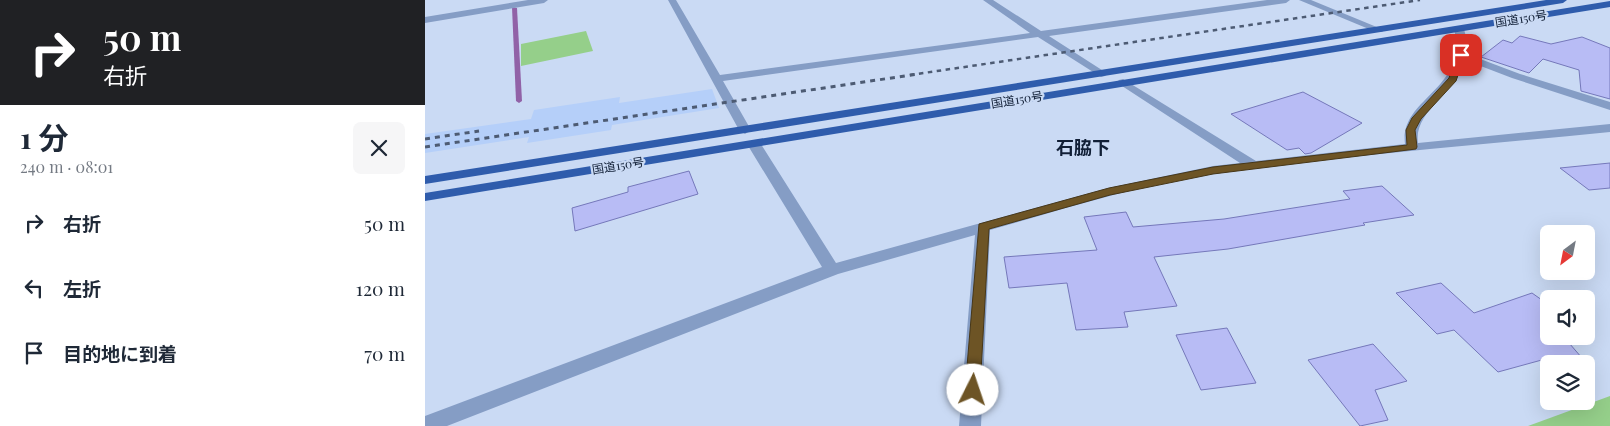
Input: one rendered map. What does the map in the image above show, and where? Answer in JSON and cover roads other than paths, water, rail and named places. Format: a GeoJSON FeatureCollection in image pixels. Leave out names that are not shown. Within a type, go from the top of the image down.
{"type":"FeatureCollection","features":[{"type":"Feature","properties":{"kind":"highway","name":"国道150号"},"geometry":{"type":"LineString","coordinates":[[425,180],[1563,0]]}},
{"type":"Feature","properties":{"kind":"highway","name":"国道150号"},"geometry":{"type":"LineString","coordinates":[[425,197],[1610,4]]}},
{"type":"Feature","properties":{"kind":"street"},"geometry":{"type":"LineString","coordinates":[[425,20],[543,0]]}},
{"type":"Feature","properties":{"kind":"street"},"geometry":{"type":"LineString","coordinates":[[672,0],[745,130]]}},
{"type":"Feature","properties":{"kind":"street"},"geometry":{"type":"LineString","coordinates":[[987,0],[1101,74]]}},
{"type":"Feature","properties":{"kind":"street"},"geometry":{"type":"LineString","coordinates":[[717,79],[1286,0]]}},
{"type":"Feature","properties":{"kind":"street"},"geometry":{"type":"LineString","coordinates":[[1303,0],[1379,30]]}},
{"type":"Feature","properties":{"kind":"street"},"geometry":{"type":"LineString","coordinates":[[1412,147],[1410,130],[1417,118],[1453,79],[1461,55],[1463,41],[1459,29]]}},
{"type":"Feature","properties":{"kind":"street"},"geometry":{"type":"LineString","coordinates":[[1461,55],[1516,76],[1610,106]]}},
{"type":"Feature","properties":{"kind":"street"},"geometry":{"type":"LineString","coordinates":[[1123,82],[1253,165]]}},
{"type":"Feature","properties":{"kind":"street"},"geometry":{"type":"LineString","coordinates":[[425,425],[832,270],[1109,192],[1213,170],[1412,147],[1610,128]]}},
{"type":"Feature","properties":{"kind":"street"},"geometry":{"type":"LineString","coordinates":[[754,144],[832,270]]}},
{"type":"Feature","properties":{"kind":"street"},"geometry":{"type":"LineString","coordinates":[[970,426],[983,226]]}},
{"type":"Feature","properties":{"kind":"waterway"},"geometry":{"type":"LineString","coordinates":[[514,8],[519,101]]}},
{"type":"Feature","properties":{"kind":"railway"},"geometry":{"type":"LineString","coordinates":[[910,75],[1420,0]]}},
{"type":"Feature","properties":{"kind":"railway"},"geometry":{"type":"LineString","coordinates":[[425,147],[918,74]]}},
{"type":"Feature","properties":{"kind":"railway"},"geometry":{"type":"LineString","coordinates":[[425,139],[479,131]]}},
{"type":"Feature","properties":{"kind":"district","name":"石脇下"},"geometry":{"type":"Point","coordinates":[1083,148]}}]}
